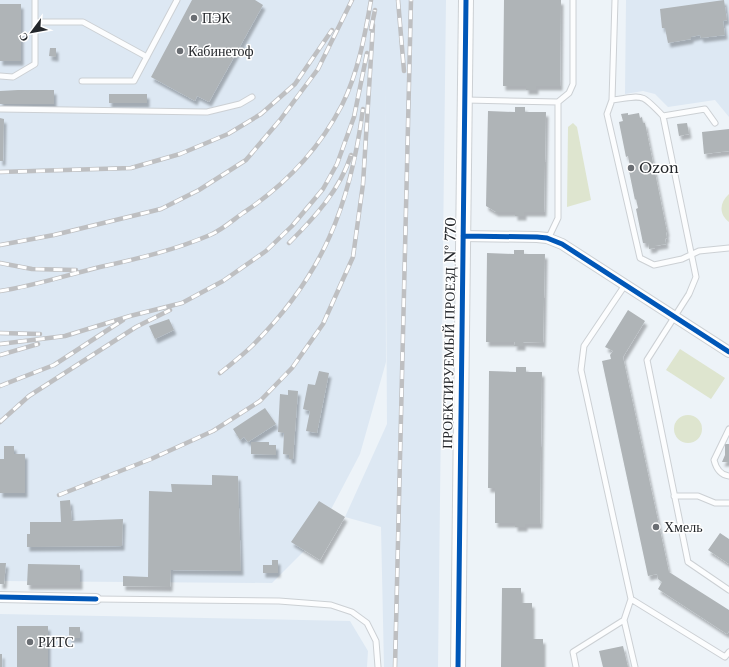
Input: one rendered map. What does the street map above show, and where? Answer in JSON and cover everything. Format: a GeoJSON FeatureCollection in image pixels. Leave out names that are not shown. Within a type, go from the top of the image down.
{"type":"FeatureCollection","features":[{"type":"Feature","properties":{"kind":"street","name":"ПРОЕКТИРУЕМЫЙ ПРОЕЗД № 770"},"geometry":{"type":"LineString","coordinates":[[458,667],[466,0]]}},
{"type":"Feature","properties":{"kind":"street"},"geometry":{"type":"LineString","coordinates":[[463,236],[548,239],[562,244],[729,352]]}},
{"type":"Feature","properties":{"kind":"street"},"geometry":{"type":"LineString","coordinates":[[0,597],[96,599]]}},
{"type":"Feature","properties":{"kind":"lane"},"geometry":{"type":"LineString","coordinates":[[0,76],[13,77],[34,64],[35,0]]}},
{"type":"Feature","properties":{"kind":"lane"},"geometry":{"type":"LineString","coordinates":[[82,81],[134,81],[177,0]]}},
{"type":"Feature","properties":{"kind":"lane"},"geometry":{"type":"LineString","coordinates":[[465,100],[558,102],[563,100],[569,93],[573,84],[573,0]]}},
{"type":"Feature","properties":{"kind":"lane"},"geometry":{"type":"LineString","coordinates":[[615,0],[612,100],[607,114],[640,258],[654,265],[682,259],[699,251],[729,248]]}},
{"type":"Feature","properties":{"kind":"lane"},"geometry":{"type":"LineString","coordinates":[[35,22],[83,22],[147,56]]}},
{"type":"Feature","properties":{"kind":"lane"},"geometry":{"type":"LineString","coordinates":[[0,109],[207,112],[240,104],[252,96]]}},
{"type":"Feature","properties":{"kind":"lane"},"geometry":{"type":"LineString","coordinates":[[612,100],[640,96],[647,100],[663,116],[696,271],[694,284],[647,360],[688,562],[729,590]]}},
{"type":"Feature","properties":{"kind":"lane"},"geometry":{"type":"LineString","coordinates":[[548,239],[558,218],[558,102]]}},
{"type":"Feature","properties":{"kind":"lane"},"geometry":{"type":"LineString","coordinates":[[663,116],[705,109],[715,123]]}},
{"type":"Feature","properties":{"kind":"lane"},"geometry":{"type":"LineString","coordinates":[[625,285],[587,341],[582,357],[581,370],[631,599],[624,620],[635,667]]}},
{"type":"Feature","properties":{"kind":"lane"},"geometry":{"type":"LineString","coordinates":[[729,429],[714,460],[716,468],[726,476],[729,476]]}},
{"type":"Feature","properties":{"kind":"lane"},"geometry":{"type":"LineString","coordinates":[[674,496],[698,496],[715,503],[729,503]]}},
{"type":"Feature","properties":{"kind":"lane"},"geometry":{"type":"LineString","coordinates":[[96,599],[279,601],[331,605],[352,612],[367,623],[376,641],[378,667]]}},
{"type":"Feature","properties":{"kind":"lane"},"geometry":{"type":"LineString","coordinates":[[631,599],[726,657],[729,652]]}},
{"type":"Feature","properties":{"kind":"lane"},"geometry":{"type":"LineString","coordinates":[[576,667],[573,652],[624,620]]}},
{"type":"Feature","properties":{"kind":"shaded area"},"geometry":{"type":"Polygon","coordinates":[[[0,0],[446,0],[438,667],[384,667],[381,527],[345,517],[387,424],[385,82],[386,362],[360,454],[315,540],[272,583],[0,581],[0,0]]]}},
{"type":"Feature","properties":{"kind":"shaded area"},"geometry":{"type":"Polygon","coordinates":[[[626,0],[729,0],[729,117],[715,100],[668,107],[655,94],[643,91],[625,94],[626,0]]]}},
{"type":"Feature","properties":{"kind":"shaded area"},"geometry":{"type":"Polygon","coordinates":[[[0,614],[350,621],[368,651],[367,667],[0,667],[0,614]]]}},
{"type":"Feature","properties":{"kind":"green space"},"geometry":{"type":"Polygon","coordinates":[[[573,123],[577,127],[591,200],[567,207],[568,127],[573,123]]]}},
{"type":"Feature","properties":{"kind":"green space"},"geometry":{"type":"Polygon","coordinates":[[[729,194],[729,222],[723,216],[722,205],[723,201],[729,194]]]}},
{"type":"Feature","properties":{"kind":"green space"},"geometry":{"type":"Polygon","coordinates":[[[680,349],[725,378],[711,399],[666,370],[680,349]]]}},
{"type":"Feature","properties":{"kind":"green space"},"geometry":{"type":"Polygon","coordinates":[[[688,415],[698,419],[702,429],[698,439],[688,443],[678,439],[674,429],[678,419],[688,415]]]}},
{"type":"Feature","properties":{"kind":"building"},"geometry":{"type":"Polygon","coordinates":[[[192,0],[255,0],[263,5],[209,102],[197,96],[195,101],[151,77],[192,0]]]}},
{"type":"Feature","properties":{"kind":"building"},"geometry":{"type":"Polygon","coordinates":[[[504,0],[561,0],[560,86],[536,86],[536,90],[526,90],[526,86],[503,86],[504,0]]]}},
{"type":"Feature","properties":{"kind":"building"},"geometry":{"type":"Polygon","coordinates":[[[724,0],[727,20],[723,21],[725,35],[701,38],[700,35],[691,37],[691,39],[668,43],[665,28],[662,28],[660,9],[724,0]]]}},
{"type":"Feature","properties":{"kind":"building"},"geometry":{"type":"Polygon","coordinates":[[[0,4],[21,4],[21,61],[0,61],[0,4]]]}},
{"type":"Feature","properties":{"kind":"building"},"geometry":{"type":"Polygon","coordinates":[[[50,48],[56,48],[56,57],[49,56],[50,48]]]}},
{"type":"Feature","properties":{"kind":"building"},"geometry":{"type":"Polygon","coordinates":[[[54,90],[54,104],[0,104],[0,91],[54,90]]]}},
{"type":"Feature","properties":{"kind":"building"},"geometry":{"type":"Polygon","coordinates":[[[109,94],[147,94],[147,103],[109,103],[109,94]]]}},
{"type":"Feature","properties":{"kind":"building"},"geometry":{"type":"Polygon","coordinates":[[[515,107],[525,107],[525,112],[546,112],[544,212],[524,212],[524,216],[515,216],[515,212],[496,212],[486,206],[488,111],[515,112],[515,107]]]}},
{"type":"Feature","properties":{"kind":"building"},"geometry":{"type":"Polygon","coordinates":[[[628,113],[628,115],[639,113],[640,118],[642,117],[643,123],[645,123],[667,232],[667,238],[665,239],[666,244],[655,246],[655,248],[649,249],[648,243],[643,243],[636,209],[638,208],[628,166],[630,166],[628,156],[626,157],[619,122],[623,121],[621,114],[628,113]]]}},
{"type":"Feature","properties":{"kind":"building"},"geometry":{"type":"Polygon","coordinates":[[[0,118],[4,119],[3,161],[0,161],[0,118]]]}},
{"type":"Feature","properties":{"kind":"building"},"geometry":{"type":"Polygon","coordinates":[[[687,123],[689,134],[679,136],[677,124],[687,123]]]}},
{"type":"Feature","properties":{"kind":"building"},"geometry":{"type":"Polygon","coordinates":[[[729,129],[729,151],[704,154],[702,132],[729,129]]]}},
{"type":"Feature","properties":{"kind":"building"},"geometry":{"type":"Polygon","coordinates":[[[514,250],[524,250],[524,254],[545,254],[543,343],[523,342],[523,346],[514,346],[515,342],[486,342],[487,253],[514,254],[514,250]]]}},
{"type":"Feature","properties":{"kind":"building"},"geometry":{"type":"Polygon","coordinates":[[[628,310],[645,321],[623,357],[669,572],[729,610],[729,631],[727,634],[658,589],[662,582],[658,579],[657,574],[648,576],[602,361],[611,359],[610,355],[613,351],[605,347],[628,310]]]}},
{"type":"Feature","properties":{"kind":"building"},"geometry":{"type":"Polygon","coordinates":[[[169,319],[174,330],[155,339],[149,326],[169,319]]]}},
{"type":"Feature","properties":{"kind":"building"},"geometry":{"type":"Polygon","coordinates":[[[516,367],[526,367],[526,372],[542,372],[540,524],[525,524],[525,527],[515,527],[515,523],[495,523],[495,488],[488,488],[489,371],[516,372],[516,367]]]}},
{"type":"Feature","properties":{"kind":"building"},"geometry":{"type":"Polygon","coordinates":[[[319,371],[329,373],[317,433],[306,431],[310,411],[303,409],[308,384],[315,385],[319,371]]]}},
{"type":"Feature","properties":{"kind":"building"},"geometry":{"type":"Polygon","coordinates":[[[288,390],[298,391],[293,459],[289,459],[289,455],[283,454],[284,433],[278,432],[280,394],[288,395],[288,390]]]}},
{"type":"Feature","properties":{"kind":"building"},"geometry":{"type":"Polygon","coordinates":[[[265,408],[276,424],[248,442],[244,437],[240,440],[233,429],[265,408]]]}},
{"type":"Feature","properties":{"kind":"building"},"geometry":{"type":"Polygon","coordinates":[[[251,442],[269,442],[269,445],[276,445],[276,455],[251,454],[251,442]]]}},
{"type":"Feature","properties":{"kind":"building"},"geometry":{"type":"Polygon","coordinates":[[[725,444],[729,444],[729,462],[722,462],[725,455],[725,444]]]}},
{"type":"Feature","properties":{"kind":"building"},"geometry":{"type":"Polygon","coordinates":[[[4,446],[14,446],[14,454],[25,454],[25,493],[0,493],[0,459],[4,459],[4,446]]]}},
{"type":"Feature","properties":{"kind":"building"},"geometry":{"type":"Polygon","coordinates":[[[212,475],[238,476],[241,571],[171,570],[170,587],[123,586],[123,576],[148,577],[149,491],[172,492],[171,484],[212,485],[212,475]]]}},
{"type":"Feature","properties":{"kind":"building"},"geometry":{"type":"Polygon","coordinates":[[[70,500],[72,521],[123,519],[122,546],[27,547],[27,534],[30,534],[30,522],[61,522],[60,501],[70,500]]]}},
{"type":"Feature","properties":{"kind":"building"},"geometry":{"type":"Polygon","coordinates":[[[319,501],[345,517],[320,560],[291,542],[319,501]]]}},
{"type":"Feature","properties":{"kind":"building"},"geometry":{"type":"Polygon","coordinates":[[[720,533],[729,539],[729,564],[708,550],[720,533]]]}},
{"type":"Feature","properties":{"kind":"building"},"geometry":{"type":"Polygon","coordinates":[[[272,560],[278,560],[278,573],[263,573],[263,565],[272,565],[272,560]]]}},
{"type":"Feature","properties":{"kind":"building"},"geometry":{"type":"Polygon","coordinates":[[[0,563],[6,563],[4,584],[0,584],[0,563]]]}},
{"type":"Feature","properties":{"kind":"building"},"geometry":{"type":"Polygon","coordinates":[[[28,564],[80,565],[80,585],[27,585],[28,564]]]}},
{"type":"Feature","properties":{"kind":"building"},"geometry":{"type":"Polygon","coordinates":[[[502,588],[521,588],[521,603],[532,603],[532,639],[543,639],[543,667],[501,667],[502,588]]]}},
{"type":"Feature","properties":{"kind":"building"},"geometry":{"type":"Polygon","coordinates":[[[17,626],[48,626],[48,667],[17,667],[17,626]]]}},
{"type":"Feature","properties":{"kind":"building"},"geometry":{"type":"Polygon","coordinates":[[[69,627],[80,627],[80,638],[69,638],[69,627]]]}},
{"type":"Feature","properties":{"kind":"building"},"geometry":{"type":"Polygon","coordinates":[[[623,646],[628,667],[603,667],[599,651],[623,646]]]}},
{"type":"Feature","properties":{"kind":"building"},"geometry":{"type":"Polygon","coordinates":[[[0,654],[2,654],[2,667],[0,667],[0,654]]]}},
{"type":"Feature","properties":{"kind":"railway"},"geometry":{"type":"LineString","coordinates":[[0,245],[54,235],[161,209],[199,190],[246,160],[280,120],[318,69],[352,0]]}},
{"type":"Feature","properties":{"kind":"railway"},"geometry":{"type":"LineString","coordinates":[[0,291],[170,250],[210,235],[219,230],[273,191],[299,165],[323,137],[342,105],[357,67],[371,0]]}},
{"type":"Feature","properties":{"kind":"railway"},"geometry":{"type":"LineString","coordinates":[[398,0],[404,71]]}},
{"type":"Feature","properties":{"kind":"railway"},"geometry":{"type":"LineString","coordinates":[[395,667],[411,0]]}},
{"type":"Feature","properties":{"kind":"railway"},"geometry":{"type":"LineString","coordinates":[[371,29],[375,10]]}},
{"type":"Feature","properties":{"kind":"railway"},"geometry":{"type":"LineString","coordinates":[[59,495],[151,459],[213,431],[260,401],[292,368],[323,324],[353,257],[363,184],[373,25]]}},
{"type":"Feature","properties":{"kind":"railway"},"geometry":{"type":"LineString","coordinates":[[0,172],[131,168],[180,154],[228,134],[261,114],[295,84],[332,30]]}},
{"type":"Feature","properties":{"kind":"railway"},"geometry":{"type":"LineString","coordinates":[[0,344],[65,336],[130,316],[182,303],[223,281],[266,251],[292,226],[323,189],[337,164],[354,117],[367,53]]}},
{"type":"Feature","properties":{"kind":"railway"},"geometry":{"type":"LineString","coordinates":[[220,373],[249,349],[277,319],[298,292],[315,265],[341,208],[350,177],[363,109]]}},
{"type":"Feature","properties":{"kind":"railway"},"geometry":{"type":"LineString","coordinates":[[289,243],[308,224],[333,192],[351,155]]}},
{"type":"Feature","properties":{"kind":"railway"},"geometry":{"type":"LineString","coordinates":[[0,263],[32,269],[76,270]]}},
{"type":"Feature","properties":{"kind":"railway"},"geometry":{"type":"LineString","coordinates":[[0,422],[29,396],[136,327],[170,310]]}},
{"type":"Feature","properties":{"kind":"railway"},"geometry":{"type":"LineString","coordinates":[[0,386],[54,365],[123,320]]}},
{"type":"Feature","properties":{"kind":"railway"},"geometry":{"type":"LineString","coordinates":[[0,333],[40,334]]}},
{"type":"Feature","properties":{"kind":"railway"},"geometry":{"type":"LineString","coordinates":[[0,355],[38,344]]}},
{"type":"Feature","properties":{"kind":"cycle path"},"geometry":{"type":"LineString","coordinates":[[458,667],[466,0]]}},
{"type":"Feature","properties":{"kind":"cycle path"},"geometry":{"type":"LineString","coordinates":[[463,236],[537,237],[547,238],[562,244],[729,352]]}},
{"type":"Feature","properties":{"kind":"cycle path"},"geometry":{"type":"LineString","coordinates":[[0,597],[96,599]]}},
{"type":"Feature","properties":{"kind":"place","name":"ПЭК"},"geometry":{"type":"Point","coordinates":[194,18]}},
{"type":"Feature","properties":{"kind":"place","name":"Кабинетоф"},"geometry":{"type":"Point","coordinates":[180,51]}},
{"type":"Feature","properties":{"kind":"place","name":"Ozon"},"geometry":{"type":"Point","coordinates":[631,168]}},
{"type":"Feature","properties":{"kind":"place","name":"Хмель"},"geometry":{"type":"Point","coordinates":[656,527]}},
{"type":"Feature","properties":{"kind":"place","name":"РИТС"},"geometry":{"type":"Point","coordinates":[30,642]}}]}
